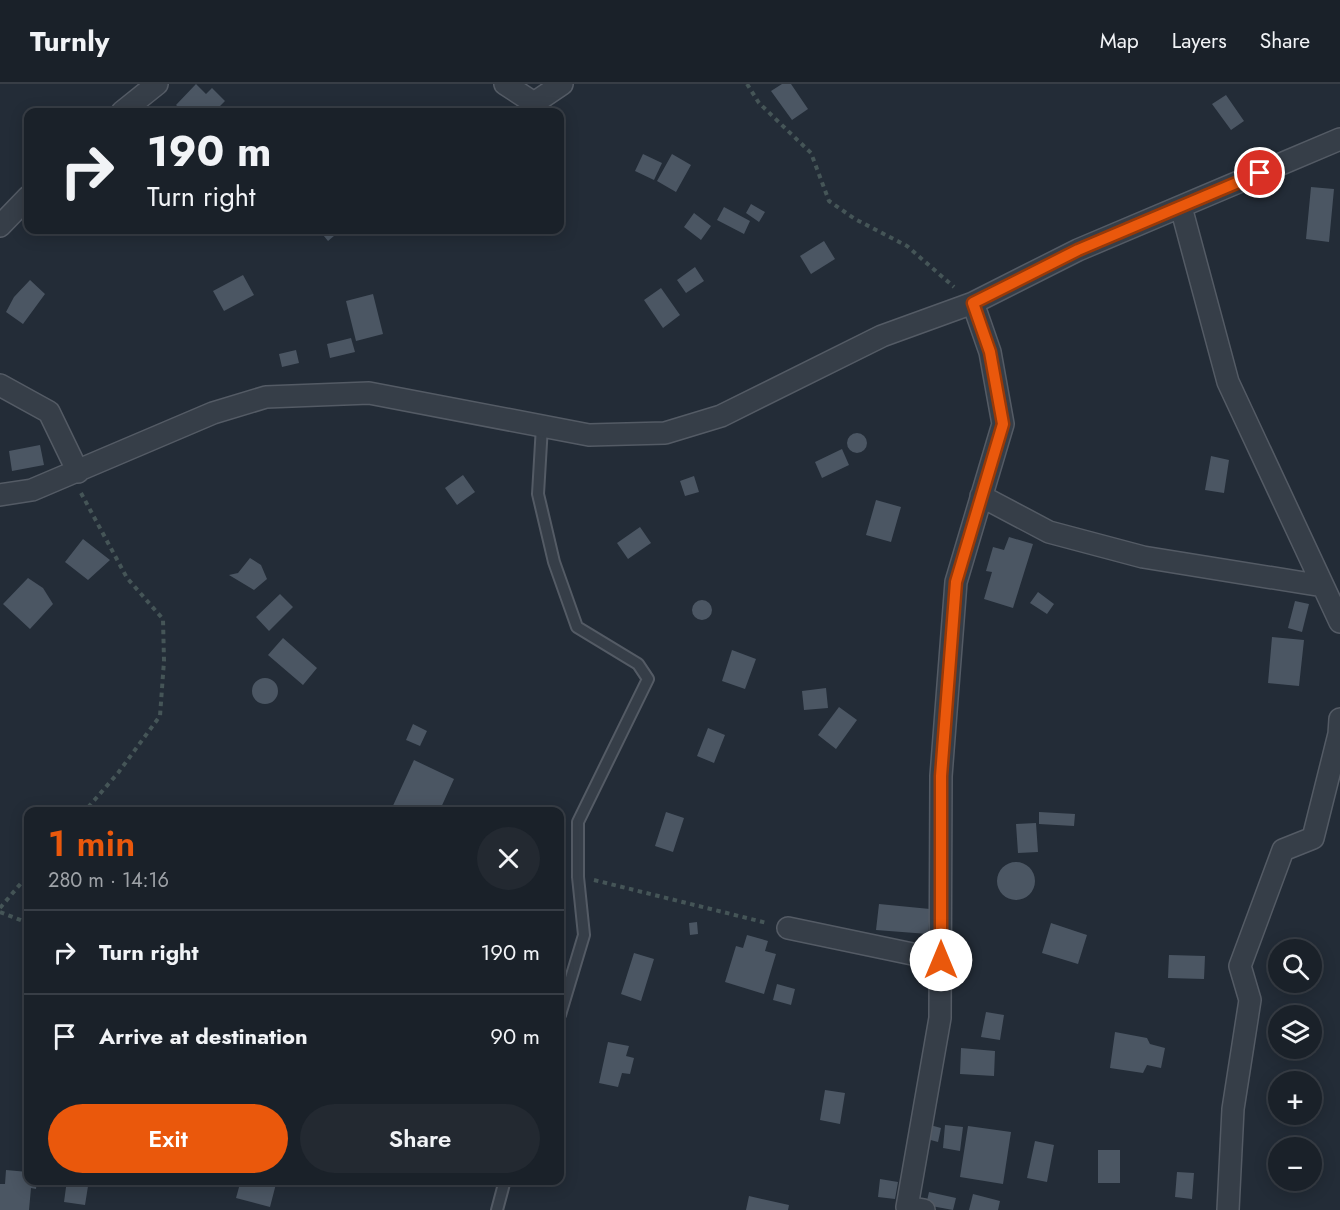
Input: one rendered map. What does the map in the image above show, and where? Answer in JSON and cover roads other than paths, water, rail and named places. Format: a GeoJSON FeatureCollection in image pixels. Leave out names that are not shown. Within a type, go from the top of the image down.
{"type":"FeatureCollection","features":[{"type":"Feature","properties":{"kind":"street"},"geometry":{"type":"LineString","coordinates":[[127,108],[157,84]]}},
{"type":"Feature","properties":{"kind":"street"},"geometry":{"type":"LineString","coordinates":[[505,84],[534,103],[562,84]]}},
{"type":"Feature","properties":{"kind":"street"},"geometry":{"type":"LineString","coordinates":[[0,495],[32,490],[213,413],[266,397],[369,393],[589,435],[666,433],[721,416],[882,336],[973,303],[1078,250],[1340,140]]}},
{"type":"Feature","properties":{"kind":"street"},"geometry":{"type":"LineString","coordinates":[[0,226],[24,201]]}},
{"type":"Feature","properties":{"kind":"street"},"geometry":{"type":"LineString","coordinates":[[1181,207],[1228,382],[1340,622]]}},
{"type":"Feature","properties":{"kind":"street"},"geometry":{"type":"LineString","coordinates":[[924,1210],[907,1207],[940,1018],[941,776],[956,582],[1003,424],[990,352],[973,303]]}},
{"type":"Feature","properties":{"kind":"street"},"geometry":{"type":"LineString","coordinates":[[0,385],[49,412],[78,472]]}},
{"type":"Feature","properties":{"kind":"street"},"geometry":{"type":"LineString","coordinates":[[981,496],[1048,532],[1143,557],[1323,586]]}},
{"type":"Feature","properties":{"kind":"street"},"geometry":{"type":"LineString","coordinates":[[1228,1210],[1233,1109],[1250,1000],[1240,966],[1283,850],[1313,838],[1339,734],[1340,719]]}},
{"type":"Feature","properties":{"kind":"street"},"geometry":{"type":"LineString","coordinates":[[788,928],[941,960]]}},
{"type":"Feature","properties":{"kind":"lane"},"geometry":{"type":"LineString","coordinates":[[542,426],[538,494],[554,561],[577,627],[638,664],[648,679],[578,822],[578,877],[584,935],[564,1002]]}},
{"type":"Feature","properties":{"kind":"lane"},"geometry":{"type":"LineString","coordinates":[[497,1210],[504,1185]]}}]}
